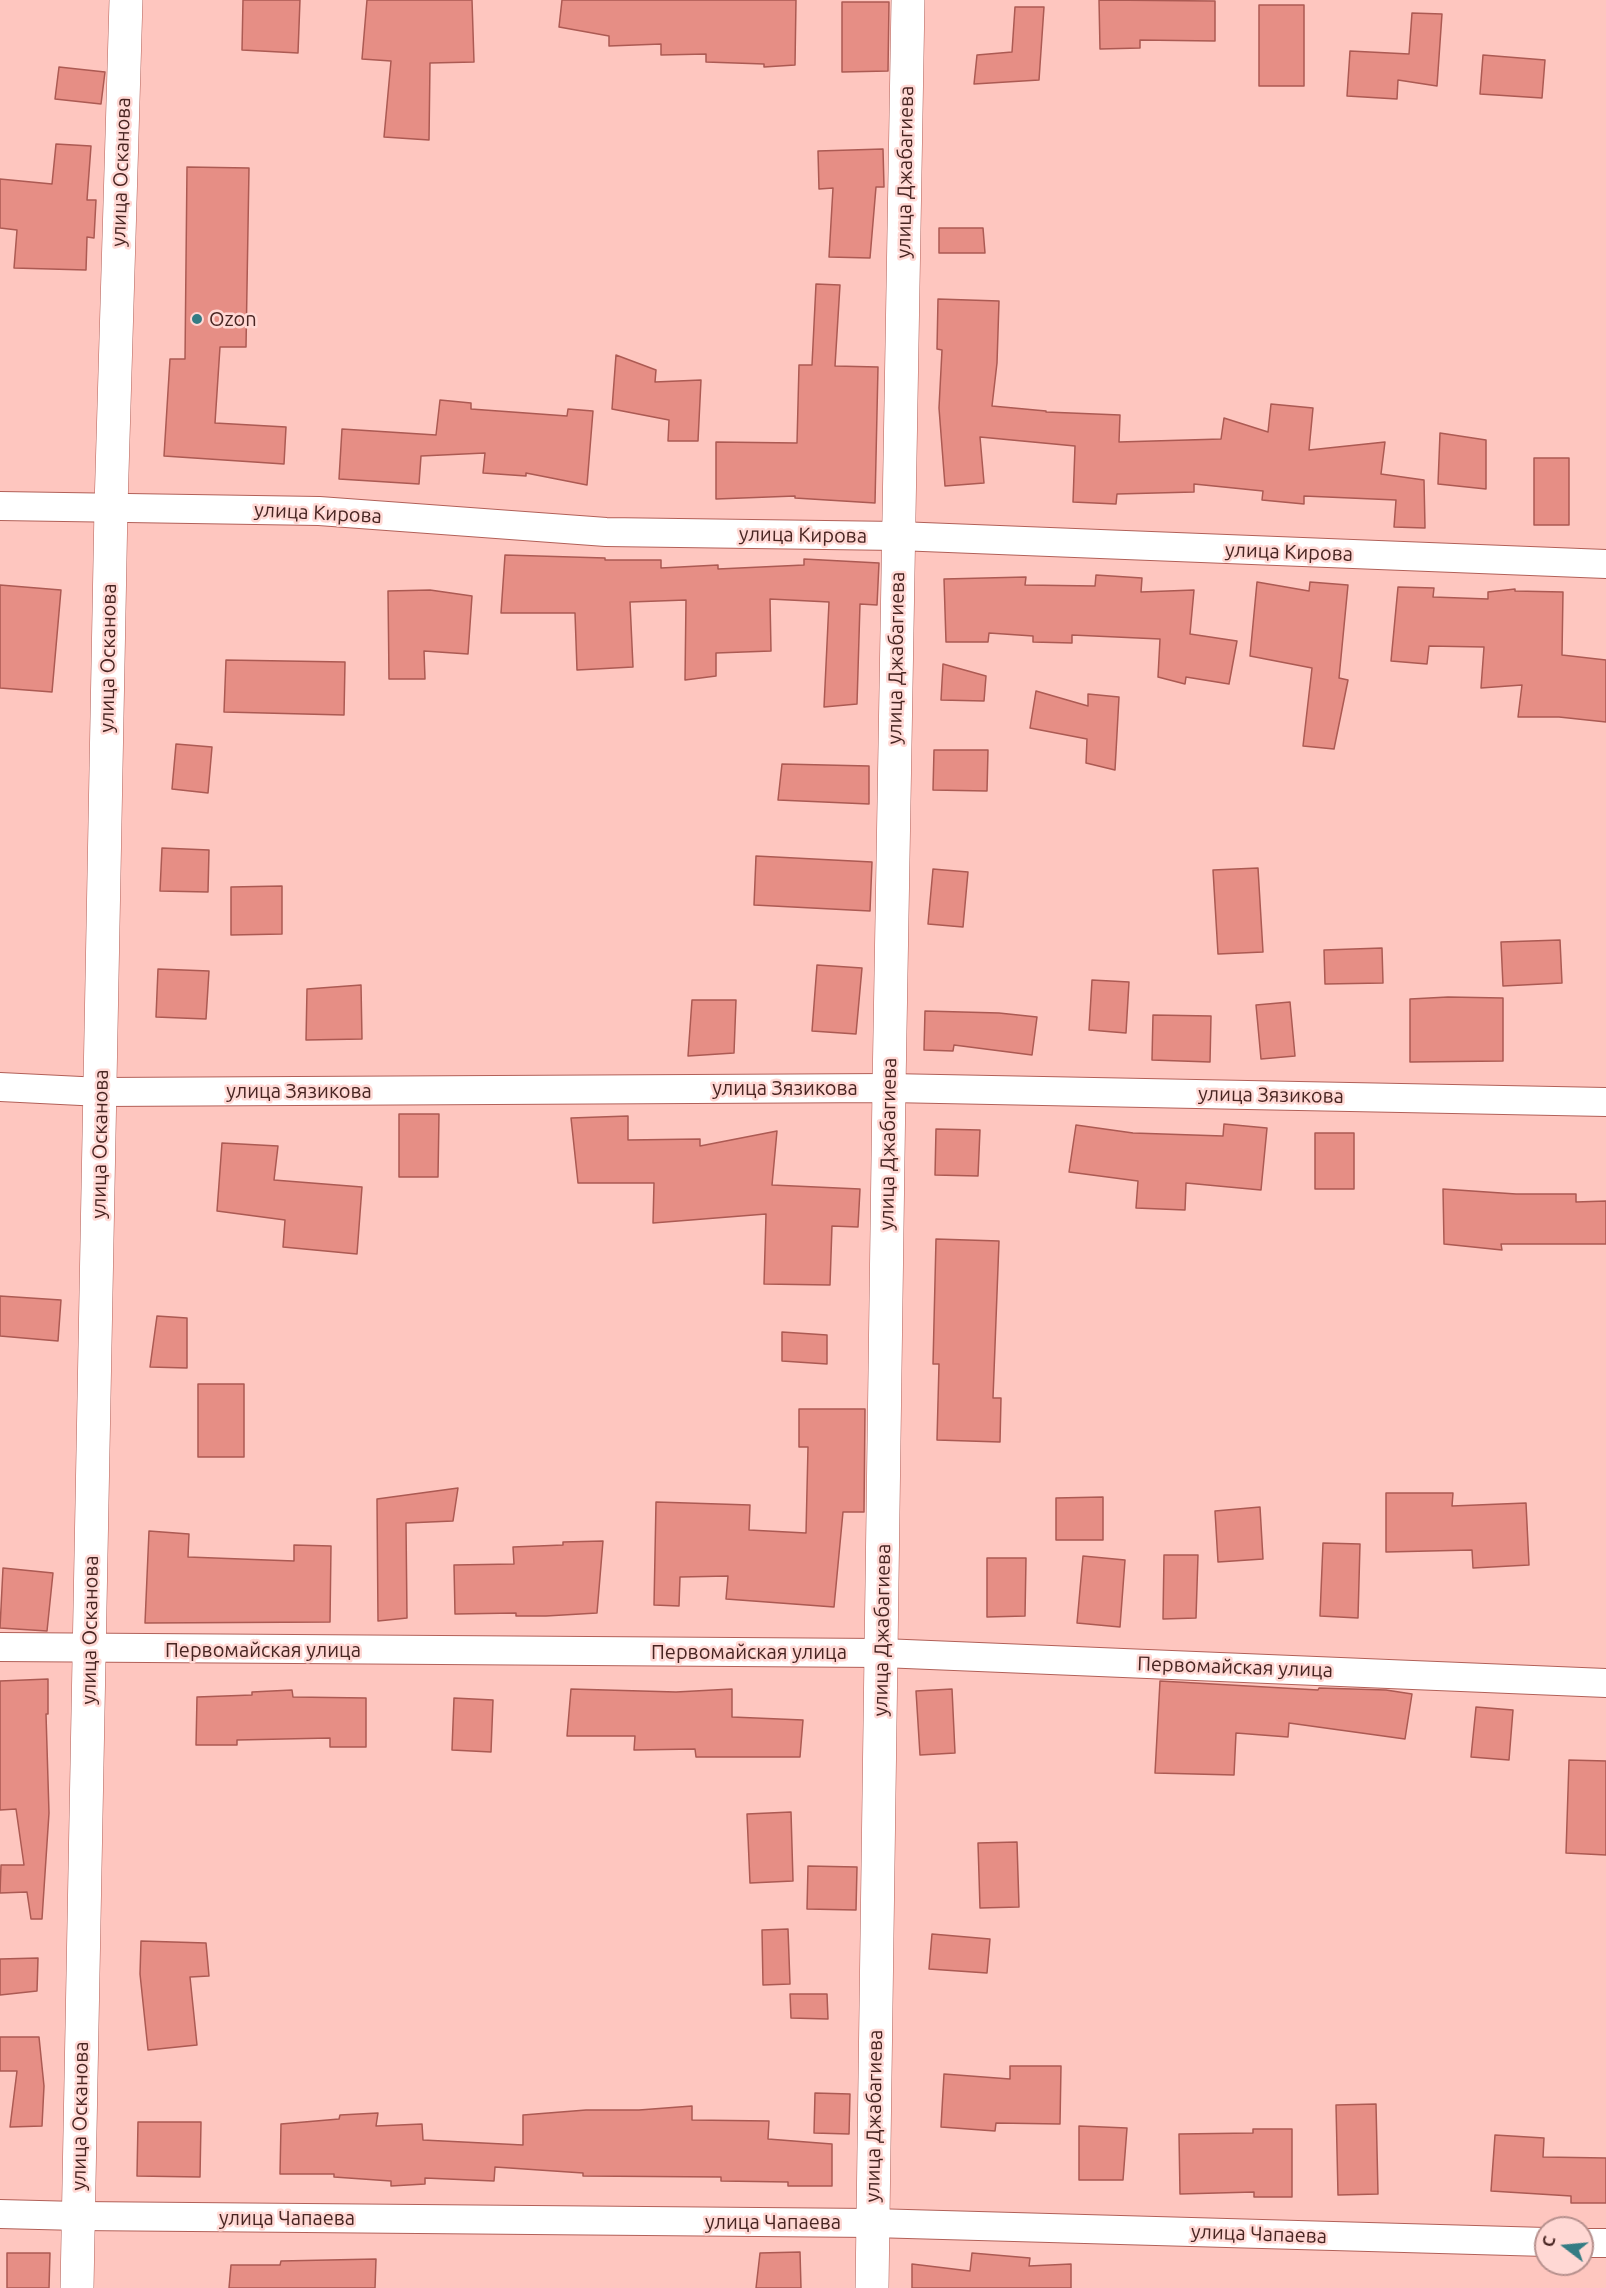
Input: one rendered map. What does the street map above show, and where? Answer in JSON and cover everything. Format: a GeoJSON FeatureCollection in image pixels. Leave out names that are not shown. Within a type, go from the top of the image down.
{"type":"FeatureCollection","features":[{"type":"Feature","properties":{"kind":"main road","name":"улица Осканова"},"geometry":{"type":"LineString","coordinates":[[76,2288],[111,507],[126,0]]}},
{"type":"Feature","properties":{"kind":"main road","name":"улица Джабагиева"},"geometry":{"type":"LineString","coordinates":[[872,2288],[889,1088],[908,0]]}},
{"type":"Feature","properties":{"kind":"street","name":"улица Кирова"},"geometry":{"type":"LineString","coordinates":[[0,506],[319,511],[606,532],[898,536],[1606,564]]}},
{"type":"Feature","properties":{"kind":"street","name":"улица Зязикова"},"geometry":{"type":"LineString","coordinates":[[0,1088],[101,1092],[889,1088],[1606,1102]]}},
{"type":"Feature","properties":{"kind":"street","name":"Первомайская улица"},"geometry":{"type":"LineString","coordinates":[[0,1647],[882,1653],[1606,1683]]}},
{"type":"Feature","properties":{"kind":"street","name":"улица Чапаева"},"geometry":{"type":"LineString","coordinates":[[0,2214],[78,2217],[872,2223],[1534,2242]]}},
{"type":"Feature","properties":{"kind":"building"},"geometry":{"type":"Polygon","coordinates":[[[243,0],[300,0],[298,53],[242,50],[243,0]]]}},
{"type":"Feature","properties":{"kind":"building"},"geometry":{"type":"Polygon","coordinates":[[[367,0],[472,0],[474,62],[430,63],[429,140],[384,137],[391,61],[362,59],[367,0]]]}},
{"type":"Feature","properties":{"kind":"building"},"geometry":{"type":"Polygon","coordinates":[[[562,0],[796,0],[795,65],[764,67],[764,64],[706,62],[706,54],[661,55],[661,44],[609,46],[609,36],[559,27],[562,0]]]}},
{"type":"Feature","properties":{"kind":"building"},"geometry":{"type":"Polygon","coordinates":[[[1099,0],[1215,1],[1215,41],[1140,40],[1140,48],[1100,49],[1099,0]]]}},
{"type":"Feature","properties":{"kind":"building"},"geometry":{"type":"Polygon","coordinates":[[[842,2],[889,2],[888,71],[842,72],[842,2]]]}},
{"type":"Feature","properties":{"kind":"building"},"geometry":{"type":"Polygon","coordinates":[[[1259,5],[1304,5],[1304,86],[1259,86],[1259,5]]]}},
{"type":"Feature","properties":{"kind":"building"},"geometry":{"type":"Polygon","coordinates":[[[1015,7],[1044,7],[1039,80],[974,84],[977,55],[1012,52],[1015,7]]]}},
{"type":"Feature","properties":{"kind":"building"},"geometry":{"type":"Polygon","coordinates":[[[1412,13],[1442,14],[1437,86],[1398,80],[1397,99],[1347,96],[1350,51],[1409,54],[1412,13]]]}},
{"type":"Feature","properties":{"kind":"building"},"geometry":{"type":"Polygon","coordinates":[[[1483,55],[1545,60],[1542,98],[1480,94],[1483,55]]]}},
{"type":"Feature","properties":{"kind":"building"},"geometry":{"type":"Polygon","coordinates":[[[59,67],[105,72],[101,104],[55,99],[59,67]]]}},
{"type":"Feature","properties":{"kind":"building"},"geometry":{"type":"Polygon","coordinates":[[[56,144],[91,146],[87,200],[96,200],[94,238],[87,237],[86,270],[14,268],[17,230],[0,228],[0,179],[52,184],[56,144]]]}},
{"type":"Feature","properties":{"kind":"building"},"geometry":{"type":"Polygon","coordinates":[[[883,149],[884,187],[876,187],[870,258],[829,257],[833,188],[819,189],[818,151],[883,149]]]}},
{"type":"Feature","properties":{"kind":"building"},"geometry":{"type":"Polygon","coordinates":[[[187,167],[249,168],[246,347],[220,347],[215,423],[286,427],[284,464],[164,456],[170,359],[185,359],[187,167]]]}},
{"type":"Feature","properties":{"kind":"building"},"geometry":{"type":"Polygon","coordinates":[[[939,228],[983,228],[985,253],[939,253],[939,228]]]}},
{"type":"Feature","properties":{"kind":"building"},"geometry":{"type":"Polygon","coordinates":[[[816,284],[840,285],[835,366],[878,367],[875,503],[795,498],[795,496],[716,499],[716,442],[797,443],[799,365],[812,365],[816,284]]]}},
{"type":"Feature","properties":{"kind":"building"},"geometry":{"type":"Polygon","coordinates":[[[938,299],[999,301],[997,363],[992,406],[1046,412],[1120,415],[1119,442],[1221,439],[1224,418],[1268,432],[1271,404],[1313,408],[1309,450],[1385,442],[1381,474],[1424,480],[1425,528],[1394,527],[1396,500],[1304,496],[1304,504],[1262,500],[1263,491],[1194,484],[1194,492],[1117,494],[1116,504],[1073,502],[1075,446],[980,437],[984,483],[945,486],[939,408],[942,350],[937,349],[938,299]]]}},
{"type":"Feature","properties":{"kind":"building"},"geometry":{"type":"Polygon","coordinates":[[[616,355],[656,370],[655,382],[701,380],[698,441],[668,441],[669,420],[612,409],[616,355]]]}},
{"type":"Feature","properties":{"kind":"building"},"geometry":{"type":"Polygon","coordinates":[[[440,400],[471,403],[471,409],[567,416],[568,409],[593,411],[587,485],[526,473],[526,476],[483,473],[485,453],[421,456],[419,484],[339,479],[342,429],[436,435],[440,400]]]}},
{"type":"Feature","properties":{"kind":"building"},"geometry":{"type":"Polygon","coordinates":[[[1440,433],[1486,440],[1486,489],[1438,484],[1440,433]]]}},
{"type":"Feature","properties":{"kind":"building"},"geometry":{"type":"Polygon","coordinates":[[[1534,458],[1569,458],[1569,525],[1534,525],[1534,458]]]}},
{"type":"Feature","properties":{"kind":"building"},"geometry":{"type":"Polygon","coordinates":[[[505,555],[661,560],[661,568],[718,565],[718,569],[804,565],[804,559],[879,563],[877,605],[860,604],[857,704],[824,707],[829,602],[770,599],[771,651],[716,653],[716,676],[685,680],[686,600],[630,602],[633,667],[577,670],[575,613],[501,613],[505,555]]]}},
{"type":"Feature","properties":{"kind":"building"},"geometry":{"type":"Polygon","coordinates":[[[1096,575],[1142,578],[1141,592],[1194,590],[1190,634],[1237,641],[1229,684],[1186,677],[1185,684],[1158,677],[1160,639],[1072,635],[1072,643],[1033,642],[1033,636],[989,633],[988,642],[946,642],[944,579],[1026,577],[1025,585],[1095,586],[1096,575]]]}},
{"type":"Feature","properties":{"kind":"building"},"geometry":{"type":"Polygon","coordinates":[[[1257,582],[1309,591],[1310,582],[1348,585],[1339,678],[1348,680],[1334,749],[1303,746],[1312,668],[1250,656],[1257,582]]]}},
{"type":"Feature","properties":{"kind":"building"},"geometry":{"type":"Polygon","coordinates":[[[0,585],[61,590],[52,692],[0,688],[0,585]]]}},
{"type":"Feature","properties":{"kind":"building"},"geometry":{"type":"Polygon","coordinates":[[[1398,587],[1434,588],[1433,597],[1488,599],[1488,592],[1515,589],[1515,591],[1563,592],[1562,655],[1606,660],[1606,722],[1559,717],[1518,717],[1522,685],[1481,688],[1484,647],[1429,646],[1427,664],[1391,661],[1398,587]]]}},
{"type":"Feature","properties":{"kind":"building"},"geometry":{"type":"Polygon","coordinates":[[[430,590],[472,596],[468,654],[424,651],[425,679],[389,679],[388,591],[430,590]]]}},
{"type":"Feature","properties":{"kind":"building"},"geometry":{"type":"Polygon","coordinates":[[[226,660],[345,662],[344,715],[224,712],[226,660]]]}},
{"type":"Feature","properties":{"kind":"building"},"geometry":{"type":"Polygon","coordinates":[[[943,664],[986,676],[984,701],[941,700],[943,664]]]}},
{"type":"Feature","properties":{"kind":"building"},"geometry":{"type":"Polygon","coordinates":[[[1036,691],[1088,706],[1088,694],[1119,697],[1115,770],[1086,763],[1087,739],[1030,728],[1036,691]]]}},
{"type":"Feature","properties":{"kind":"building"},"geometry":{"type":"Polygon","coordinates":[[[176,744],[212,747],[208,793],[172,789],[176,744]]]}},
{"type":"Feature","properties":{"kind":"building"},"geometry":{"type":"Polygon","coordinates":[[[934,750],[988,750],[987,791],[933,790],[934,750]]]}},
{"type":"Feature","properties":{"kind":"building"},"geometry":{"type":"Polygon","coordinates":[[[782,764],[869,766],[869,804],[778,800],[782,764]]]}},
{"type":"Feature","properties":{"kind":"building"},"geometry":{"type":"Polygon","coordinates":[[[162,848],[209,850],[208,892],[160,891],[162,848]]]}},
{"type":"Feature","properties":{"kind":"building"},"geometry":{"type":"Polygon","coordinates":[[[756,856],[872,862],[870,911],[754,905],[756,856]]]}},
{"type":"Feature","properties":{"kind":"building"},"geometry":{"type":"Polygon","coordinates":[[[1258,868],[1263,952],[1218,954],[1213,870],[1258,868]]]}},
{"type":"Feature","properties":{"kind":"building"},"geometry":{"type":"Polygon","coordinates":[[[933,869],[968,872],[963,927],[928,924],[933,869]]]}},
{"type":"Feature","properties":{"kind":"building"},"geometry":{"type":"Polygon","coordinates":[[[282,886],[282,934],[231,935],[231,887],[282,886]]]}},
{"type":"Feature","properties":{"kind":"building"},"geometry":{"type":"Polygon","coordinates":[[[1560,940],[1562,983],[1503,986],[1501,942],[1560,940]]]}},
{"type":"Feature","properties":{"kind":"building"},"geometry":{"type":"Polygon","coordinates":[[[1382,948],[1383,983],[1325,984],[1324,950],[1382,948]]]}},
{"type":"Feature","properties":{"kind":"building"},"geometry":{"type":"Polygon","coordinates":[[[817,965],[862,968],[856,1034],[812,1031],[817,965]]]}},
{"type":"Feature","properties":{"kind":"building"},"geometry":{"type":"Polygon","coordinates":[[[158,969],[209,971],[206,1019],[156,1017],[158,969]]]}},
{"type":"Feature","properties":{"kind":"building"},"geometry":{"type":"Polygon","coordinates":[[[1092,980],[1129,982],[1126,1033],[1089,1030],[1092,980]]]}},
{"type":"Feature","properties":{"kind":"building"},"geometry":{"type":"Polygon","coordinates":[[[361,985],[362,1039],[306,1040],[307,989],[361,985]]]}},
{"type":"Feature","properties":{"kind":"building"},"geometry":{"type":"Polygon","coordinates":[[[1503,998],[1503,1061],[1410,1062],[1410,999],[1503,998]]]}},
{"type":"Feature","properties":{"kind":"building"},"geometry":{"type":"Polygon","coordinates":[[[692,1000],[736,1000],[734,1053],[688,1056],[692,1000]]]}},
{"type":"Feature","properties":{"kind":"building"},"geometry":{"type":"Polygon","coordinates":[[[1290,1002],[1295,1056],[1261,1059],[1256,1005],[1290,1002]]]}},
{"type":"Feature","properties":{"kind":"building"},"geometry":{"type":"Polygon","coordinates":[[[925,1011],[999,1013],[1037,1017],[1032,1055],[954,1045],[953,1051],[924,1050],[925,1011]]]}},
{"type":"Feature","properties":{"kind":"building"},"geometry":{"type":"Polygon","coordinates":[[[1153,1015],[1211,1016],[1210,1062],[1152,1060],[1153,1015]]]}},
{"type":"Feature","properties":{"kind":"building"},"geometry":{"type":"Polygon","coordinates":[[[399,1114],[439,1114],[438,1177],[399,1177],[399,1114]]]}},
{"type":"Feature","properties":{"kind":"building"},"geometry":{"type":"Polygon","coordinates":[[[628,1116],[628,1140],[700,1139],[700,1146],[777,1131],[772,1185],[860,1189],[858,1227],[832,1226],[830,1285],[764,1284],[766,1214],[653,1223],[654,1183],[578,1183],[571,1118],[628,1116]]]}},
{"type":"Feature","properties":{"kind":"building"},"geometry":{"type":"Polygon","coordinates":[[[1224,1124],[1267,1128],[1261,1190],[1186,1183],[1185,1210],[1136,1208],[1138,1181],[1069,1172],[1076,1125],[1133,1133],[1223,1136],[1224,1124]]]}},
{"type":"Feature","properties":{"kind":"building"},"geometry":{"type":"Polygon","coordinates":[[[936,1129],[980,1130],[978,1176],[935,1175],[936,1129]]]}},
{"type":"Feature","properties":{"kind":"building"},"geometry":{"type":"Polygon","coordinates":[[[1315,1133],[1354,1133],[1354,1189],[1315,1189],[1315,1133]]]}},
{"type":"Feature","properties":{"kind":"building"},"geometry":{"type":"Polygon","coordinates":[[[222,1143],[278,1146],[274,1180],[362,1187],[357,1254],[283,1247],[285,1220],[217,1211],[222,1143]]]}},
{"type":"Feature","properties":{"kind":"building"},"geometry":{"type":"Polygon","coordinates":[[[1443,1189],[1516,1194],[1576,1194],[1576,1202],[1606,1201],[1606,1244],[1501,1244],[1502,1250],[1444,1244],[1443,1189]]]}},
{"type":"Feature","properties":{"kind":"building"},"geometry":{"type":"Polygon","coordinates":[[[936,1239],[999,1241],[993,1398],[1001,1398],[1000,1442],[937,1440],[939,1364],[933,1364],[936,1239]]]}},
{"type":"Feature","properties":{"kind":"building"},"geometry":{"type":"Polygon","coordinates":[[[0,1296],[61,1300],[58,1341],[0,1336],[0,1296]]]}},
{"type":"Feature","properties":{"kind":"building"},"geometry":{"type":"Polygon","coordinates":[[[157,1316],[187,1318],[187,1368],[150,1367],[157,1316]]]}},
{"type":"Feature","properties":{"kind":"building"},"geometry":{"type":"Polygon","coordinates":[[[782,1332],[827,1335],[827,1364],[782,1361],[782,1332]]]}},
{"type":"Feature","properties":{"kind":"building"},"geometry":{"type":"Polygon","coordinates":[[[198,1384],[244,1384],[244,1457],[198,1457],[198,1384]]]}},
{"type":"Feature","properties":{"kind":"building"},"geometry":{"type":"Polygon","coordinates":[[[799,1409],[865,1409],[864,1512],[843,1512],[834,1607],[726,1599],[728,1576],[680,1577],[679,1606],[654,1605],[656,1502],[750,1505],[749,1530],[806,1533],[808,1447],[799,1447],[799,1409]]]}},
{"type":"Feature","properties":{"kind":"building"},"geometry":{"type":"Polygon","coordinates":[[[458,1488],[453,1521],[406,1523],[407,1618],[378,1621],[377,1499],[458,1488]]]}},
{"type":"Feature","properties":{"kind":"building"},"geometry":{"type":"Polygon","coordinates":[[[1386,1493],[1453,1493],[1452,1506],[1526,1503],[1529,1565],[1473,1568],[1472,1550],[1386,1552],[1386,1493]]]}},
{"type":"Feature","properties":{"kind":"building"},"geometry":{"type":"Polygon","coordinates":[[[1103,1497],[1103,1540],[1056,1540],[1056,1498],[1103,1497]]]}},
{"type":"Feature","properties":{"kind":"building"},"geometry":{"type":"Polygon","coordinates":[[[1260,1507],[1263,1559],[1218,1562],[1215,1511],[1260,1507]]]}},
{"type":"Feature","properties":{"kind":"building"},"geometry":{"type":"Polygon","coordinates":[[[149,1531],[189,1534],[188,1557],[294,1561],[294,1545],[331,1546],[330,1622],[145,1623],[149,1531]]]}},
{"type":"Feature","properties":{"kind":"building"},"geometry":{"type":"Polygon","coordinates":[[[603,1541],[597,1613],[546,1616],[516,1616],[516,1613],[455,1614],[454,1565],[514,1564],[513,1547],[603,1541]]]}},
{"type":"Feature","properties":{"kind":"building"},"geometry":{"type":"Polygon","coordinates":[[[1323,1543],[1360,1544],[1358,1618],[1320,1616],[1323,1543]]]}},
{"type":"Feature","properties":{"kind":"building"},"geometry":{"type":"Polygon","coordinates":[[[1164,1555],[1198,1555],[1196,1618],[1163,1619],[1164,1555]]]}},
{"type":"Feature","properties":{"kind":"building"},"geometry":{"type":"Polygon","coordinates":[[[1083,1556],[1125,1560],[1120,1627],[1077,1623],[1083,1556]]]}},
{"type":"Feature","properties":{"kind":"building"},"geometry":{"type":"Polygon","coordinates":[[[987,1558],[1026,1558],[1025,1616],[987,1617],[987,1558]]]}},
{"type":"Feature","properties":{"kind":"building"},"geometry":{"type":"Polygon","coordinates":[[[3,1568],[53,1573],[47,1631],[0,1628],[3,1568]]]}},
{"type":"Feature","properties":{"kind":"building"},"geometry":{"type":"Polygon","coordinates":[[[48,1679],[48,1714],[46,1714],[49,1813],[42,1919],[31,1919],[27,1892],[0,1893],[1,1865],[24,1865],[16,1809],[0,1810],[0,1681],[48,1679]]]}},
{"type":"Feature","properties":{"kind":"building"},"geometry":{"type":"Polygon","coordinates":[[[1160,1681],[1318,1690],[1319,1688],[1386,1690],[1412,1694],[1405,1739],[1289,1723],[1288,1737],[1236,1733],[1234,1775],[1155,1773],[1160,1681]]]}},
{"type":"Feature","properties":{"kind":"building"},"geometry":{"type":"Polygon","coordinates":[[[571,1689],[676,1692],[732,1689],[732,1717],[803,1720],[800,1757],[696,1757],[695,1749],[634,1750],[635,1736],[567,1736],[571,1689]]]}},
{"type":"Feature","properties":{"kind":"building"},"geometry":{"type":"Polygon","coordinates":[[[952,1689],[955,1753],[920,1755],[916,1691],[952,1689]]]}},
{"type":"Feature","properties":{"kind":"building"},"geometry":{"type":"Polygon","coordinates":[[[292,1690],[293,1697],[366,1698],[366,1747],[330,1747],[330,1738],[237,1740],[237,1745],[196,1745],[197,1697],[252,1695],[252,1692],[292,1690]]]}},
{"type":"Feature","properties":{"kind":"building"},"geometry":{"type":"Polygon","coordinates":[[[454,1698],[493,1700],[491,1752],[452,1750],[454,1698]]]}},
{"type":"Feature","properties":{"kind":"building"},"geometry":{"type":"Polygon","coordinates":[[[1476,1707],[1513,1710],[1509,1760],[1471,1757],[1476,1707]]]}},
{"type":"Feature","properties":{"kind":"building"},"geometry":{"type":"Polygon","coordinates":[[[1569,1760],[1606,1761],[1606,1855],[1566,1853],[1569,1760]]]}},
{"type":"Feature","properties":{"kind":"building"},"geometry":{"type":"Polygon","coordinates":[[[791,1812],[793,1881],[750,1883],[747,1814],[791,1812]]]}},
{"type":"Feature","properties":{"kind":"building"},"geometry":{"type":"Polygon","coordinates":[[[1017,1842],[1019,1907],[980,1908],[978,1843],[1017,1842]]]}},
{"type":"Feature","properties":{"kind":"building"},"geometry":{"type":"Polygon","coordinates":[[[808,1866],[857,1867],[856,1910],[807,1909],[808,1866]]]}},
{"type":"Feature","properties":{"kind":"building"},"geometry":{"type":"Polygon","coordinates":[[[788,1929],[790,1984],[763,1985],[762,1930],[788,1929]]]}},
{"type":"Feature","properties":{"kind":"building"},"geometry":{"type":"Polygon","coordinates":[[[932,1934],[990,1939],[987,1973],[929,1969],[932,1934]]]}},
{"type":"Feature","properties":{"kind":"building"},"geometry":{"type":"Polygon","coordinates":[[[141,1941],[206,1943],[209,1976],[190,1977],[197,2045],[148,2050],[140,1974],[141,1941]]]}},
{"type":"Feature","properties":{"kind":"building"},"geometry":{"type":"Polygon","coordinates":[[[38,1958],[37,1991],[0,1995],[0,1959],[38,1958]]]}},
{"type":"Feature","properties":{"kind":"building"},"geometry":{"type":"Polygon","coordinates":[[[790,1994],[827,1994],[828,2019],[791,2018],[790,1994]]]}},
{"type":"Feature","properties":{"kind":"building"},"geometry":{"type":"Polygon","coordinates":[[[0,2037],[39,2037],[44,2086],[42,2126],[10,2127],[17,2071],[0,2071],[0,2037]]]}},
{"type":"Feature","properties":{"kind":"building"},"geometry":{"type":"Polygon","coordinates":[[[1010,2066],[1061,2066],[1060,2124],[996,2123],[995,2131],[941,2127],[944,2074],[1010,2079],[1010,2066]]]}},
{"type":"Feature","properties":{"kind":"building"},"geometry":{"type":"Polygon","coordinates":[[[815,2093],[850,2094],[849,2134],[814,2133],[815,2093]]]}},
{"type":"Feature","properties":{"kind":"building"},"geometry":{"type":"Polygon","coordinates":[[[1376,2104],[1378,2194],[1338,2195],[1336,2105],[1376,2104]]]}},
{"type":"Feature","properties":{"kind":"building"},"geometry":{"type":"Polygon","coordinates":[[[692,2106],[692,2120],[769,2121],[768,2139],[832,2144],[832,2186],[788,2186],[788,2182],[721,2181],[721,2177],[583,2176],[583,2173],[495,2167],[494,2181],[425,2178],[425,2184],[391,2186],[391,2181],[334,2177],[334,2174],[280,2174],[281,2124],[339,2119],[340,2115],[378,2113],[376,2126],[422,2124],[423,2140],[523,2145],[523,2115],[692,2106]]]}},
{"type":"Feature","properties":{"kind":"building"},"geometry":{"type":"Polygon","coordinates":[[[138,2122],[201,2122],[200,2177],[137,2176],[138,2122]]]}},
{"type":"Feature","properties":{"kind":"building"},"geometry":{"type":"Polygon","coordinates":[[[1079,2126],[1127,2128],[1123,2180],[1079,2180],[1079,2126]]]}},
{"type":"Feature","properties":{"kind":"building"},"geometry":{"type":"Polygon","coordinates":[[[1253,2129],[1292,2129],[1292,2197],[1254,2197],[1254,2192],[1180,2194],[1179,2134],[1253,2133],[1253,2129]]]}},
{"type":"Feature","properties":{"kind":"building"},"geometry":{"type":"Polygon","coordinates":[[[1495,2135],[1544,2138],[1543,2157],[1606,2158],[1606,2203],[1571,2203],[1571,2196],[1491,2191],[1495,2135]]]}},
{"type":"Feature","properties":{"kind":"building"},"geometry":{"type":"Polygon","coordinates":[[[800,2252],[801,2288],[756,2288],[760,2253],[800,2252]]]}},
{"type":"Feature","properties":{"kind":"building"},"geometry":{"type":"Polygon","coordinates":[[[7,2253],[50,2253],[49,2288],[7,2288],[7,2253]]]}},
{"type":"Feature","properties":{"kind":"building"},"geometry":{"type":"Polygon","coordinates":[[[972,2253],[1030,2258],[1029,2266],[1071,2264],[1071,2288],[912,2288],[912,2264],[970,2271],[972,2253]]]}},
{"type":"Feature","properties":{"kind":"building"},"geometry":{"type":"Polygon","coordinates":[[[376,2259],[375,2288],[229,2288],[231,2265],[280,2265],[281,2261],[376,2259]]]}},
{"type":"Feature","properties":{"kind":"place","name":"Ozon"},"geometry":{"type":"Point","coordinates":[197,319]}}]}
